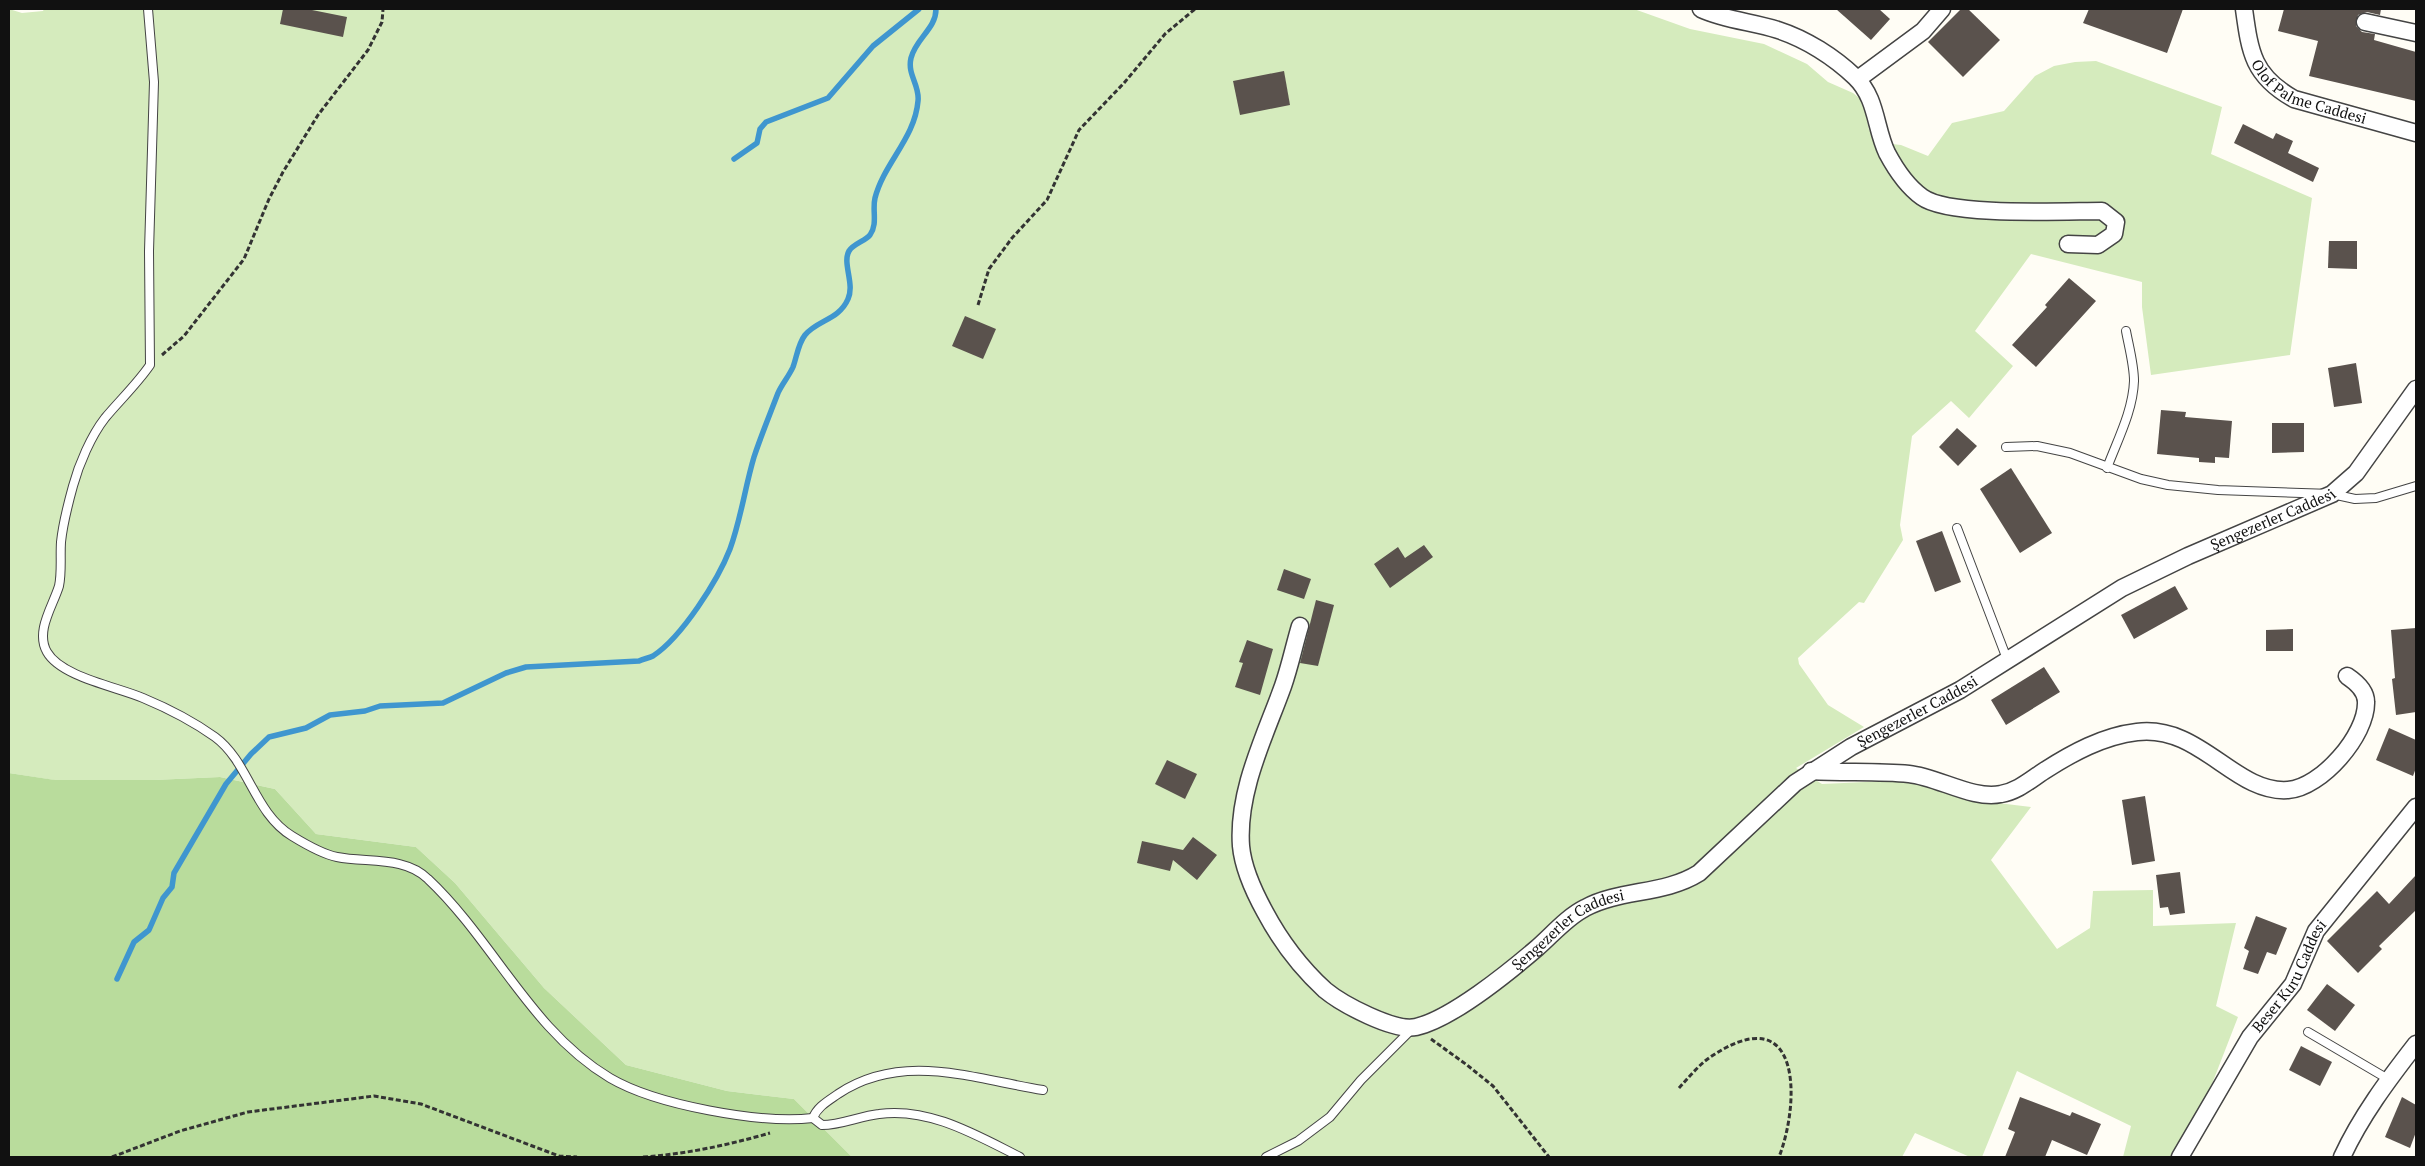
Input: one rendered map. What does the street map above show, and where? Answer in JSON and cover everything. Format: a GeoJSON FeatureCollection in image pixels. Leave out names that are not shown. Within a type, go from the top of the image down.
{"type":"FeatureCollection","features":[{"type":"Feature","properties":{"kind":"street"},"geometry":{"type":"LineString","coordinates":[[1701,9],[1780,31],[1808,43],[1841,64],[1858,79],[1873,104],[1886,152],[1903,178],[1923,198],[1963,210],[2102,211],[2116,222],[2114,234],[2098,245],[2068,244]]}},
{"type":"Feature","properties":{"kind":"street"},"geometry":{"type":"LineString","coordinates":[[1858,79],[1923,31],[1942,9]]}},
{"type":"Feature","properties":{"kind":"street","name":"Olof Palme Caddesi"},"geometry":{"type":"LineString","coordinates":[[2244,9],[2255,62],[2263,76],[2276,89],[2294,99],[2416,133]]}},
{"type":"Feature","properties":{"kind":"street"},"geometry":{"type":"LineString","coordinates":[[2365,22],[2416,33]]}},
{"type":"Feature","properties":{"kind":"street","name":"Şengezerler Caddesi"},"geometry":{"type":"LineString","coordinates":[[1414,1028],[1438,1019],[1464,1003],[1536,949],[1582,909],[1596,903],[1668,887],[1688,880],[1699,873],[1776,800],[1811,771],[1887,726],[1960,690],[2122,588],[2196,552],[2332,494],[2356,472],[2416,388]]}},
{"type":"Feature","properties":{"kind":"street"},"geometry":{"type":"LineString","coordinates":[[1300,626],[1286,676],[1246,795],[1240,832],[1245,864],[1260,902],[1285,947],[1313,979],[1350,1007],[1371,1017],[1414,1028]]}},
{"type":"Feature","properties":{"kind":"street"},"geometry":{"type":"LineString","coordinates":[[1811,771],[1910,774],[1976,793],[1999,795],[2018,789],[2083,748],[2117,736],[2156,732],[2188,741],[2250,781],[2262,786],[2287,791],[2298,789],[2322,775],[2334,764],[2351,743],[2360,727],[2366,702],[2360,686],[2347,676]]}},
{"type":"Feature","properties":{"kind":"street","name":"Beser Kuru Caddesi"},"geometry":{"type":"LineString","coordinates":[[2180,1157],[2250,1037],[2293,984],[2316,931],[2416,806]]}},
{"type":"Feature","properties":{"kind":"street"},"geometry":{"type":"LineString","coordinates":[[2342,1157],[2363,1118],[2388,1079],[2416,1044]]}},
{"type":"Feature","properties":{"kind":"lane"},"geometry":{"type":"LineString","coordinates":[[148,9],[154,82],[149,242],[150,365],[104,419],[74,482],[61,542],[59,584],[45,623],[43,640],[47,653],[64,668],[148,700],[216,738],[233,757],[268,814],[291,836],[338,857],[402,865],[424,874],[470,926],[543,1021],[588,1062],[613,1080],[650,1096],[708,1109],[776,1119],[813,1118],[822,1125],[830,1125],[877,1114],[905,1113],[922,1116],[954,1126],[1020,1157]]}},
{"type":"Feature","properties":{"kind":"lane"},"geometry":{"type":"LineString","coordinates":[[2106,468],[2122,428],[2133,391],[2134,379],[2126,331]]}},
{"type":"Feature","properties":{"kind":"lane"},"geometry":{"type":"LineString","coordinates":[[2006,447],[2045,448],[2070,453],[2106,468],[2141,479],[2168,485],[2218,490],[2332,494],[2355,499],[2369,498],[2416,486]]}},
{"type":"Feature","properties":{"kind":"lane"},"geometry":{"type":"LineString","coordinates":[[1957,528],[2007,659]]}},
{"type":"Feature","properties":{"kind":"lane"},"geometry":{"type":"LineString","coordinates":[[1266,1157],[1298,1141],[1330,1118],[1361,1080],[1414,1028]]}},
{"type":"Feature","properties":{"kind":"lane"},"geometry":{"type":"LineString","coordinates":[[2308,1032],[2388,1079]]}},
{"type":"Feature","properties":{"kind":"lane"},"geometry":{"type":"LineString","coordinates":[[813,1118],[822,1106],[844,1090],[865,1080],[895,1072],[962,1073],[1043,1090]]}},
{"type":"Feature","properties":{"kind":"path"},"geometry":{"type":"LineString","coordinates":[[150,365],[184,336],[244,259],[269,199],[283,172],[318,115],[368,50],[382,22],[383,9]]}},
{"type":"Feature","properties":{"kind":"path"},"geometry":{"type":"LineString","coordinates":[[978,305],[989,269],[1012,238],[1047,200],[1079,130],[1124,83],[1165,34],[1195,9]]}},
{"type":"Feature","properties":{"kind":"path"},"geometry":{"type":"LineString","coordinates":[[1414,1028],[1489,1082],[1549,1157]]}},
{"type":"Feature","properties":{"kind":"path"},"geometry":{"type":"LineString","coordinates":[[1679,1088],[1713,1054],[1734,1043],[1749,1039],[1764,1040],[1776,1045],[1784,1054],[1789,1066],[1792,1101],[1789,1124],[1779,1157]]}},
{"type":"Feature","properties":{"kind":"path"},"geometry":{"type":"LineString","coordinates":[[112,1157],[180,1131],[248,1112],[374,1096],[421,1104],[559,1156],[577,1157]]}},
{"type":"Feature","properties":{"kind":"path"},"geometry":{"type":"LineString","coordinates":[[643,1157],[679,1155],[732,1144],[775,1131]]}},
{"type":"Feature","properties":{"kind":"green space"},"geometry":{"type":"Polygon","coordinates":[[[9,9],[22,13],[43,11],[44,9],[1634,9],[1690,29],[1764,44],[1807,64],[1828,82],[1853,93],[1863,101],[1869,130],[1883,143],[1901,145],[1928,156],[1952,123],[2004,111],[2035,76],[2054,66],[2075,62],[2096,61],[2222,107],[2211,154],[2312,198],[2290,355],[2151,375],[2142,307],[2142,282],[2031,254],[1975,331],[2013,366],[1969,418],[1951,401],[1912,436],[1900,525],[1903,540],[1864,603],[1859,602],[1798,658],[1799,664],[1828,705],[1864,727],[1796,768],[1822,784],[1887,781],[1912,782],[1965,799],[2031,807],[1991,860],[2057,949],[2090,928],[2093,891],[2153,890],[2153,926],[2236,923],[2216,1006],[2238,1017],[2210,1089],[2173,1157],[2123,1157],[2131,1126],[2017,1071],[1982,1157],[1970,1157],[1915,1133],[1902,1157],[852,1157],[794,1099],[727,1091],[626,1065],[544,988],[455,883],[416,847],[316,834],[275,789],[220,777],[154,780],[54,780],[9,773],[9,9]]]}},
{"type":"Feature","properties":{"kind":"green space"},"geometry":{"type":"Polygon","coordinates":[[[9,773],[55,780],[154,780],[220,777],[275,789],[316,834],[416,847],[455,883],[544,988],[626,1065],[727,1091],[794,1099],[852,1157],[9,1157],[9,773]]]}},
{"type":"Feature","properties":{"kind":"building"},"geometry":{"type":"Polygon","coordinates":[[[283,9],[307,9],[347,17],[343,37],[280,24],[283,9]]]}},
{"type":"Feature","properties":{"kind":"building"},"geometry":{"type":"Polygon","coordinates":[[[1836,9],[1879,9],[1890,19],[1871,40],[1836,9]]]}},
{"type":"Feature","properties":{"kind":"building"},"geometry":{"type":"Polygon","coordinates":[[[1961,9],[1968,9],[2000,40],[1963,77],[1928,42],[1961,9]]]}},
{"type":"Feature","properties":{"kind":"building"},"geometry":{"type":"Polygon","coordinates":[[[2089,9],[2183,9],[2167,53],[2083,23],[2089,9]]]}},
{"type":"Feature","properties":{"kind":"building"},"geometry":{"type":"Polygon","coordinates":[[[2284,9],[2381,9],[2380,15],[2367,12],[2358,15],[2356,26],[2362,32],[2375,34],[2374,40],[2416,52],[2416,101],[2309,76],[2318,41],[2278,31],[2284,9]]]}},
{"type":"Feature","properties":{"kind":"building"},"geometry":{"type":"Polygon","coordinates":[[[1284,71],[1290,105],[1240,115],[1233,81],[1284,71]]]}},
{"type":"Feature","properties":{"kind":"building"},"geometry":{"type":"Polygon","coordinates":[[[2243,124],[2273,139],[2276,133],[2293,141],[2288,153],[2319,168],[2313,182],[2234,143],[2243,124]]]}},
{"type":"Feature","properties":{"kind":"building"},"geometry":{"type":"Polygon","coordinates":[[[2329,241],[2357,241],[2357,269],[2328,268],[2329,241]]]}},
{"type":"Feature","properties":{"kind":"building"},"geometry":{"type":"Polygon","coordinates":[[[2069,278],[2096,301],[2036,367],[2012,345],[2047,307],[2045,305],[2069,278]]]}},
{"type":"Feature","properties":{"kind":"building"},"geometry":{"type":"Polygon","coordinates":[[[965,316],[996,329],[983,359],[952,346],[965,316]]]}},
{"type":"Feature","properties":{"kind":"building"},"geometry":{"type":"Polygon","coordinates":[[[2356,363],[2362,403],[2334,407],[2328,368],[2356,363]]]}},
{"type":"Feature","properties":{"kind":"building"},"geometry":{"type":"Polygon","coordinates":[[[2161,410],[2186,412],[2185,417],[2232,421],[2229,458],[2215,457],[2215,463],[2199,462],[2199,458],[2157,454],[2161,410]]]}},
{"type":"Feature","properties":{"kind":"building"},"geometry":{"type":"Polygon","coordinates":[[[2272,423],[2304,423],[2304,452],[2272,453],[2272,423]]]}},
{"type":"Feature","properties":{"kind":"building"},"geometry":{"type":"Polygon","coordinates":[[[1957,428],[1977,446],[1958,466],[1939,447],[1957,428]]]}},
{"type":"Feature","properties":{"kind":"building"},"geometry":{"type":"Polygon","coordinates":[[[2011,468],[2052,533],[2020,553],[1980,489],[2011,468]]]}},
{"type":"Feature","properties":{"kind":"building"},"geometry":{"type":"Polygon","coordinates":[[[1942,531],[1961,582],[1935,592],[1916,541],[1942,531]]]}},
{"type":"Feature","properties":{"kind":"building"},"geometry":{"type":"Polygon","coordinates":[[[1424,545],[1433,557],[1390,588],[1374,564],[1398,547],[1405,558],[1424,545]]]}},
{"type":"Feature","properties":{"kind":"building"},"geometry":{"type":"Polygon","coordinates":[[[1284,569],[1311,579],[1304,599],[1277,590],[1284,569]]]}},
{"type":"Feature","properties":{"kind":"building"},"geometry":{"type":"Polygon","coordinates":[[[2175,586],[2188,609],[2134,639],[2121,615],[2175,586]]]}},
{"type":"Feature","properties":{"kind":"building"},"geometry":{"type":"Polygon","coordinates":[[[1316,600],[1334,605],[1318,666],[1300,663],[1316,600]]]}},
{"type":"Feature","properties":{"kind":"building"},"geometry":{"type":"Polygon","coordinates":[[[2416,628],[2416,712],[2396,715],[2392,679],[2395,678],[2391,630],[2416,628]]]}},
{"type":"Feature","properties":{"kind":"building"},"geometry":{"type":"Polygon","coordinates":[[[2293,629],[2293,651],[2266,651],[2266,630],[2293,629]]]}},
{"type":"Feature","properties":{"kind":"building"},"geometry":{"type":"Polygon","coordinates":[[[1247,640],[1273,649],[1260,695],[1235,687],[1243,663],[1239,662],[1247,640]]]}},
{"type":"Feature","properties":{"kind":"building"},"geometry":{"type":"Polygon","coordinates":[[[2044,667],[2060,692],[2006,725],[1991,700],[2044,667]]]}},
{"type":"Feature","properties":{"kind":"building"},"geometry":{"type":"Polygon","coordinates":[[[2389,728],[2416,740],[2416,768],[2413,776],[2376,760],[2389,728]]]}},
{"type":"Feature","properties":{"kind":"building"},"geometry":{"type":"Polygon","coordinates":[[[1167,760],[1197,774],[1185,799],[1155,784],[1167,760]]]}},
{"type":"Feature","properties":{"kind":"building"},"geometry":{"type":"Polygon","coordinates":[[[2145,796],[2155,861],[2132,865],[2122,800],[2145,796]]]}},
{"type":"Feature","properties":{"kind":"building"},"geometry":{"type":"Polygon","coordinates":[[[1193,837],[1217,855],[1197,880],[1173,860],[1170,871],[1137,863],[1142,841],[1183,850],[1193,837]]]}},
{"type":"Feature","properties":{"kind":"building"},"geometry":{"type":"Polygon","coordinates":[[[2180,872],[2185,913],[2170,915],[2168,907],[2160,908],[2156,875],[2180,872]]]}},
{"type":"Feature","properties":{"kind":"building"},"geometry":{"type":"Polygon","coordinates":[[[2416,875],[2416,910],[2379,946],[2382,949],[2358,973],[2327,941],[2377,891],[2389,904],[2416,875]]]}},
{"type":"Feature","properties":{"kind":"building"},"geometry":{"type":"Polygon","coordinates":[[[2256,916],[2287,928],[2276,955],[2267,952],[2258,974],[2243,969],[2249,951],[2244,948],[2256,916]]]}},
{"type":"Feature","properties":{"kind":"building"},"geometry":{"type":"Polygon","coordinates":[[[2327,984],[2355,1005],[2335,1031],[2307,1010],[2327,984]]]}},
{"type":"Feature","properties":{"kind":"building"},"geometry":{"type":"Polygon","coordinates":[[[2301,1046],[2332,1062],[2320,1086],[2289,1070],[2301,1046]]]}},
{"type":"Feature","properties":{"kind":"building"},"geometry":{"type":"Polygon","coordinates":[[[2020,1097],[2070,1116],[2072,1112],[2101,1124],[2087,1155],[2052,1140],[2045,1157],[2005,1157],[2015,1132],[2008,1129],[2020,1097]]]}},
{"type":"Feature","properties":{"kind":"building"},"geometry":{"type":"Polygon","coordinates":[[[2402,1097],[2416,1105],[2416,1132],[2410,1148],[2385,1137],[2402,1097]]]}},
{"type":"Feature","properties":{"kind":"waterway"},"geometry":{"type":"LineString","coordinates":[[734,159],[757,143],[760,129],[766,122],[828,98],[873,46],[919,9]]}},
{"type":"Feature","properties":{"kind":"waterway"},"geometry":{"type":"LineString","coordinates":[[117,979],[134,942],[149,930],[163,898],[172,887],[174,873],[226,784],[251,754],[269,737],[306,728],[330,715],[365,711],[380,706],[443,703],[506,673],[526,667],[639,661],[653,656],[676,636],[708,591],[730,549],[757,449],[778,393],[793,367],[799,346],[810,330],[834,316],[848,299],[850,287],[847,256],[849,251],[868,237],[872,231],[874,226],[874,203],[879,185],[905,139],[916,114],[918,95],[911,70],[911,58],[917,45],[933,22],[936,9]]}}]}
